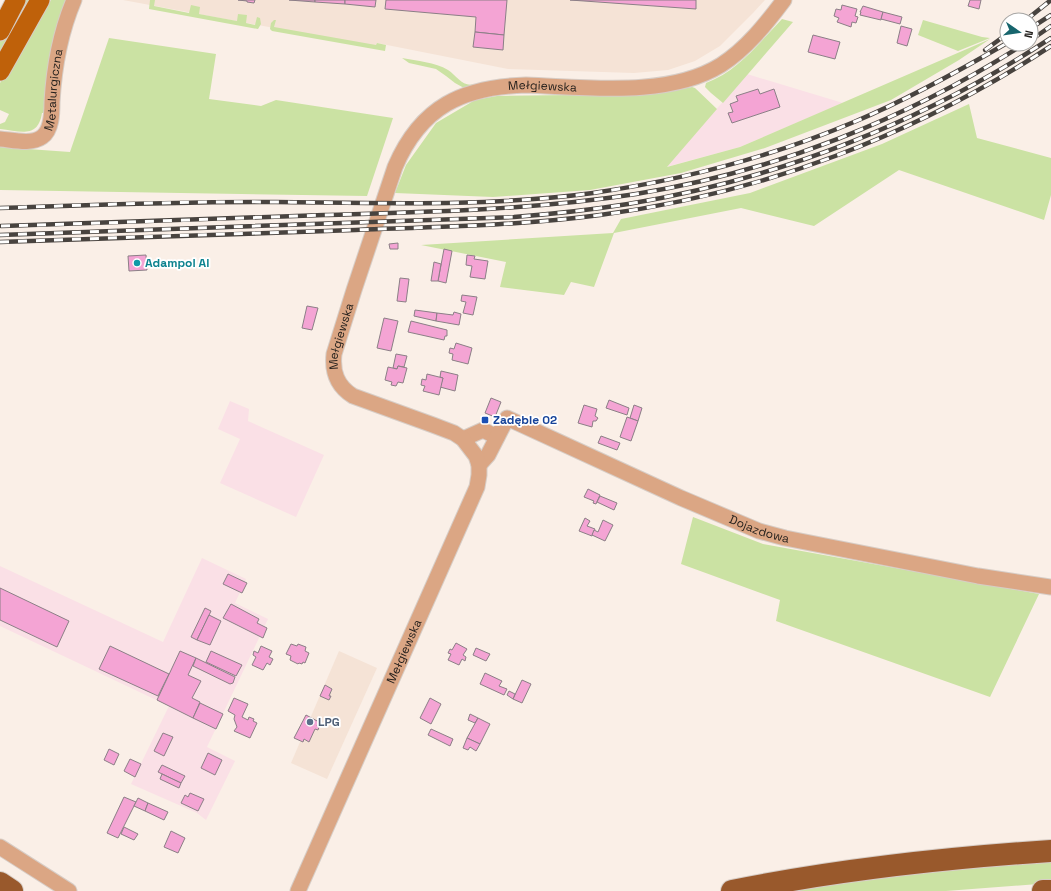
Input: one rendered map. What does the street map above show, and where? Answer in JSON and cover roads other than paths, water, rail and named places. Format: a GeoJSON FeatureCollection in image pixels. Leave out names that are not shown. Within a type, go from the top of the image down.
{"type":"FeatureCollection","features":[{"type":"Feature","properties":{"kind":"highway"},"geometry":{"type":"LineString","coordinates":[[732,891],[865,868],[967,857],[1051,852]]}},
{"type":"Feature","properties":{"kind":"highway"},"geometry":{"type":"LineString","coordinates":[[0,883],[12,891]]}},
{"type":"Feature","properties":{"kind":"highway"},"geometry":{"type":"LineString","coordinates":[[1043,891],[1051,891]]}},
{"type":"Feature","properties":{"kind":"main road"},"geometry":{"type":"LineString","coordinates":[[0,31],[16,0]]}},
{"type":"Feature","properties":{"kind":"main road"},"geometry":{"type":"LineString","coordinates":[[0,71],[40,0]]}},
{"type":"Feature","properties":{"kind":"street","name":"Metalurgiczna"},"geometry":{"type":"LineString","coordinates":[[0,139],[28,141],[37,140],[44,136],[49,129],[59,47],[66,20],[74,0]]}},
{"type":"Feature","properties":{"kind":"street","name":"Mełgiewska"},"geometry":{"type":"LineString","coordinates":[[298,891],[477,487],[479,475],[479,465],[476,456],[463,439],[454,433],[433,424],[353,396],[346,391],[337,380],[333,364],[334,354],[354,290],[400,156],[413,133],[429,116],[441,107],[462,96],[487,88],[509,85],[526,85],[637,88],[664,85],[696,77],[722,64],[742,48],[784,0]]}},
{"type":"Feature","properties":{"kind":"street","name":"Dojazdowa"},"geometry":{"type":"LineString","coordinates":[[497,437],[507,418],[681,498],[759,531],[785,538],[978,576],[1051,586]]}},
{"type":"Feature","properties":{"kind":"street"},"geometry":{"type":"LineString","coordinates":[[463,439],[483,430],[497,437],[488,455],[479,465]]}},
{"type":"Feature","properties":{"kind":"street"},"geometry":{"type":"LineString","coordinates":[[0,847],[69,891]]}},
{"type":"Feature","properties":{"kind":"railway"},"geometry":{"type":"LineString","coordinates":[[1036,12],[1051,0]]}},
{"type":"Feature","properties":{"kind":"railway"},"geometry":{"type":"LineString","coordinates":[[1039,23],[1051,15]]}},
{"type":"Feature","properties":{"kind":"railway"},"geometry":{"type":"LineString","coordinates":[[1039,34],[1051,26]]}},
{"type":"Feature","properties":{"kind":"railway"},"geometry":{"type":"LineString","coordinates":[[0,235],[514,217],[571,212],[628,204],[684,193],[740,179],[794,163],[848,143],[901,121],[952,96],[1051,38]]}},
{"type":"Feature","properties":{"kind":"railway"},"geometry":{"type":"LineString","coordinates":[[985,50],[999,40]]}},
{"type":"Feature","properties":{"kind":"railway"},"geometry":{"type":"LineString","coordinates":[[0,242],[464,226],[566,219],[660,205],[719,192],[778,176],[835,156],[891,133],[946,107],[999,78],[1051,46]]}},
{"type":"Feature","properties":{"kind":"railway"},"geometry":{"type":"LineString","coordinates":[[0,208],[207,202],[475,202],[554,197],[626,188],[726,166],[823,135],[913,95],[999,47]]}},
{"type":"Feature","properties":{"kind":"railway"},"geometry":{"type":"LineString","coordinates":[[1,226],[402,213],[558,204],[636,194],[738,172],[789,157],[838,139],[886,119],[933,96],[1011,52]]}},
{"type":"Feature","properties":{"kind":"place","name":"Adampol Al"},"geometry":{"type":"Point","coordinates":[137,263]}},
{"type":"Feature","properties":{"kind":"place","name":"Zadębie 02"},"geometry":{"type":"Point","coordinates":[485,420]}},
{"type":"Feature","properties":{"kind":"place","name":"LPG"},"geometry":{"type":"Point","coordinates":[310,722]}}]}
